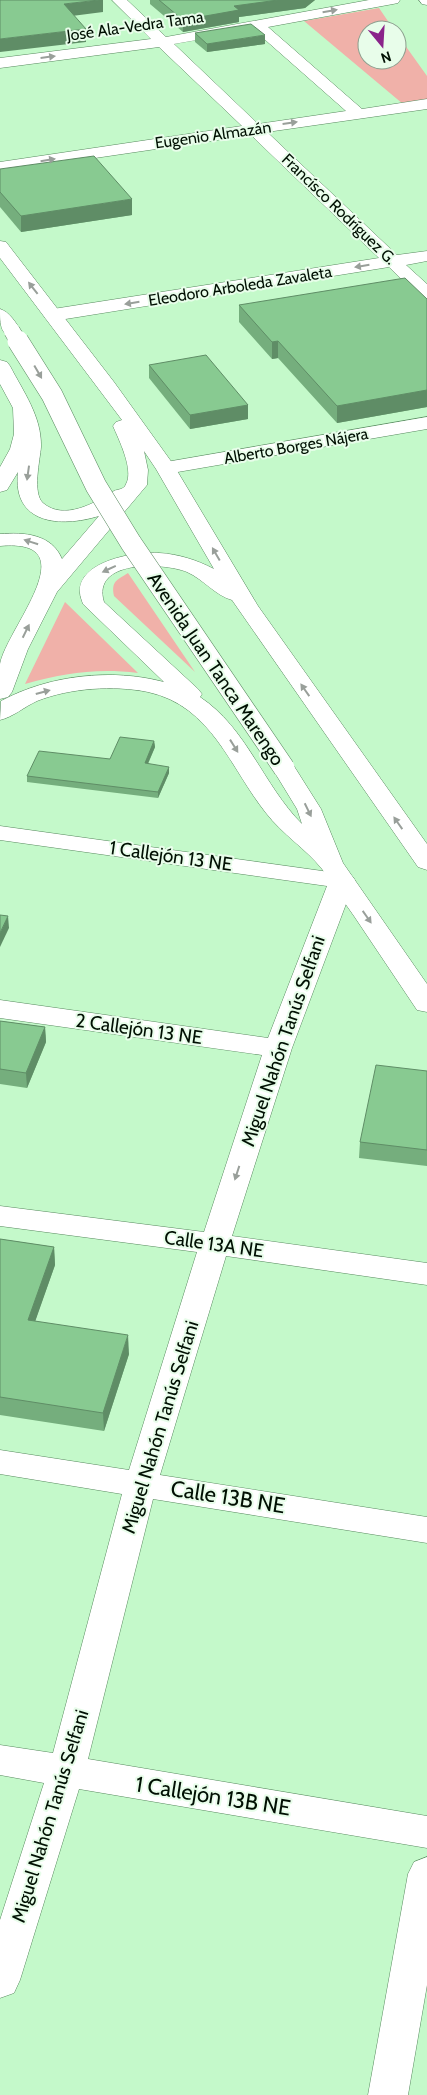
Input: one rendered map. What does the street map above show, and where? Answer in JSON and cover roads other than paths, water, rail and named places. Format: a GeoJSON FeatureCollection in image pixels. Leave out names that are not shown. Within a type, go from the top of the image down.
{"type":"FeatureCollection","features":[{"type":"Feature","properties":{"kind":"street","name":"Francísco Rodríguez G."},"geometry":{"type":"LineString","coordinates":[[119,0],[427,294]]}},
{"type":"Feature","properties":{"kind":"street","name":"José Ala-Vedra Tama"},"geometry":{"type":"LineString","coordinates":[[0,63],[162,42],[393,0]]}},
{"type":"Feature","properties":{"kind":"street"},"geometry":{"type":"LineString","coordinates":[[292,5],[305,16]]}},
{"type":"Feature","properties":{"kind":"street"},"geometry":{"type":"LineString","coordinates":[[257,24],[359,114]]}},
{"type":"Feature","properties":{"kind":"street","name":"Eugenio Almazán"},"geometry":{"type":"LineString","coordinates":[[0,167],[427,104]]}},
{"type":"Feature","properties":{"kind":"street"},"geometry":{"type":"LineString","coordinates":[[0,246],[107,386],[166,468],[247,607],[427,862]]}},
{"type":"Feature","properties":{"kind":"street","name":"Eleodoro Arboleda Zavaleta"},"geometry":{"type":"LineString","coordinates":[[53,315],[427,256]]}},
{"type":"Feature","properties":{"kind":"street","name":"Avenida Juan Tanca Marengo"},"geometry":{"type":"LineString","coordinates":[[6,323],[52,395],[96,486],[131,543],[284,768],[309,810],[336,872],[427,1004]]}},
{"type":"Feature","properties":{"kind":"street"},"geometry":{"type":"LineString","coordinates":[[0,366],[23,408],[31,432],[31,451],[26,488],[27,496],[39,508],[51,514],[62,516],[72,516],[98,510],[124,493],[133,483],[139,470]]}},
{"type":"Feature","properties":{"kind":"street"},"geometry":{"type":"LineString","coordinates":[[46,590],[137,485],[139,470],[136,458],[107,386]]}},
{"type":"Feature","properties":{"kind":"street"},"geometry":{"type":"LineString","coordinates":[[0,486],[20,449],[24,434],[23,408]]}},
{"type":"Feature","properties":{"kind":"street","name":"Alberto Borges Nájera"},"geometry":{"type":"LineString","coordinates":[[166,468],[427,423]]}},
{"type":"Feature","properties":{"kind":"street"},"geometry":{"type":"LineString","coordinates":[[0,540],[24,539],[44,547],[50,555],[52,562],[52,572],[46,590],[17,649],[0,692]]}},
{"type":"Feature","properties":{"kind":"street"},"geometry":{"type":"LineString","coordinates":[[247,607],[214,578],[200,570],[156,559],[123,563],[110,568],[93,580],[89,588],[90,597],[94,604],[161,666],[212,717],[229,738],[280,815],[336,872]]}},
{"type":"Feature","properties":{"kind":"street"},"geometry":{"type":"LineString","coordinates":[[0,713],[19,701],[34,695],[81,684],[104,682],[150,685],[171,690],[189,698],[212,717]]}},
{"type":"Feature","properties":{"kind":"street","name":"1 Callejón 13 NE"},"geometry":{"type":"LineString","coordinates":[[0,833],[336,872]]}},
{"type":"Feature","properties":{"kind":"street","name":"Miguel Nahón Tanús Selfani"},"geometry":{"type":"LineString","coordinates":[[0,1980],[66,1772],[141,1483],[215,1244],[336,872]]}},
{"type":"Feature","properties":{"kind":"street","name":"2 Callejón 13 NE"},"geometry":{"type":"LineString","coordinates":[[0,1009],[278,1048]]}},
{"type":"Feature","properties":{"kind":"street","name":"Calle 13A NE"},"geometry":{"type":"LineString","coordinates":[[0,1216],[427,1274]]}},
{"type":"Feature","properties":{"kind":"street","name":"Calle 13B NE"},"geometry":{"type":"LineString","coordinates":[[0,1462],[427,1530]]}},
{"type":"Feature","properties":{"kind":"street","name":"1 Callejón 13B NE"},"geometry":{"type":"LineString","coordinates":[[0,1760],[427,1832]]}},
{"type":"Feature","properties":{"kind":"street"},"geometry":{"type":"LineString","coordinates":[[388,2095],[427,1874]]}}]}
